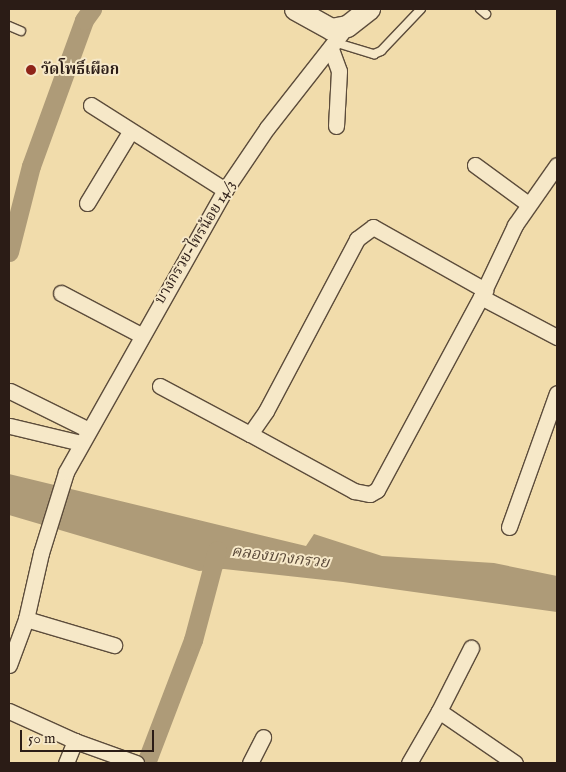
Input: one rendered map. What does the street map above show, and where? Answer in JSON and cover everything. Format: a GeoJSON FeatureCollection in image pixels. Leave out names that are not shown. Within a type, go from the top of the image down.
{"type":"FeatureCollection","features":[{"type":"Feature","properties":{"kind":"main road"},"geometry":{"type":"LineString","coordinates":[[295,9],[338,39],[369,9]]}},
{"type":"Feature","properties":{"kind":"street"},"geometry":{"type":"LineString","coordinates":[[336,126],[339,71],[338,39]]}},
{"type":"Feature","properties":{"kind":"street","name":"บางกรวย-ไทรน้อย 14/3"},"geometry":{"type":"LineString","coordinates":[[9,665],[26,619],[41,553],[66,472],[141,334],[225,190],[267,128],[338,39]]}},
{"type":"Feature","properties":{"kind":"street"},"geometry":{"type":"LineString","coordinates":[[91,106],[225,190]]}},
{"type":"Feature","properties":{"kind":"street"},"geometry":{"type":"LineString","coordinates":[[87,204],[130,132]]}},
{"type":"Feature","properties":{"kind":"street"},"geometry":{"type":"LineString","coordinates":[[475,164],[528,204]]}},
{"type":"Feature","properties":{"kind":"street"},"geometry":{"type":"LineString","coordinates":[[160,386],[354,490],[370,494],[377,490],[483,294],[528,204],[557,165]]}},
{"type":"Feature","properties":{"kind":"street"},"geometry":{"type":"LineString","coordinates":[[250,434],[266,411],[357,239],[367,229],[381,229],[483,294],[557,337]]}},
{"type":"Feature","properties":{"kind":"street"},"geometry":{"type":"LineString","coordinates":[[62,293],[141,334]]}},
{"type":"Feature","properties":{"kind":"street"},"geometry":{"type":"LineString","coordinates":[[10,391],[85,436]]}},
{"type":"Feature","properties":{"kind":"street"},"geometry":{"type":"LineString","coordinates":[[509,527],[557,393]]}},
{"type":"Feature","properties":{"kind":"street"},"geometry":{"type":"LineString","coordinates":[[10,426],[85,436]]}},
{"type":"Feature","properties":{"kind":"street"},"geometry":{"type":"LineString","coordinates":[[26,619],[114,645]]}},
{"type":"Feature","properties":{"kind":"street"},"geometry":{"type":"LineString","coordinates":[[409,763],[439,711],[471,648]]}},
{"type":"Feature","properties":{"kind":"street"},"geometry":{"type":"LineString","coordinates":[[9,711],[75,741],[136,763]]}},
{"type":"Feature","properties":{"kind":"street"},"geometry":{"type":"LineString","coordinates":[[439,711],[515,763]]}},
{"type":"Feature","properties":{"kind":"street"},"geometry":{"type":"LineString","coordinates":[[250,763],[263,737]]}},
{"type":"Feature","properties":{"kind":"street"},"geometry":{"type":"LineString","coordinates":[[66,763],[75,741]]}},
{"type":"Feature","properties":{"kind":"lane"},"geometry":{"type":"LineString","coordinates":[[338,39],[374,54],[392,42],[421,9]]}},
{"type":"Feature","properties":{"kind":"lane"},"geometry":{"type":"LineString","coordinates":[[9,26],[20,31]]}},
{"type":"Feature","properties":{"kind":"water","name":"คลองบางกรวย"},"geometry":{"type":"Polygon","coordinates":[[[9,474],[306,546],[314,534],[382,556],[494,563],[557,576],[557,612],[343,582],[224,569],[199,571],[9,515],[9,474]]]}},
{"type":"Feature","properties":{"kind":"waterway"},"geometry":{"type":"LineString","coordinates":[[9,252],[31,166],[84,20],[92,9]]}},
{"type":"Feature","properties":{"kind":"waterway"},"geometry":{"type":"LineString","coordinates":[[146,763],[193,640],[217,550]]}},
{"type":"Feature","properties":{"kind":"place","name":"วัดโพธิ์เผือก"},"geometry":{"type":"Point","coordinates":[31,70]}}]}
